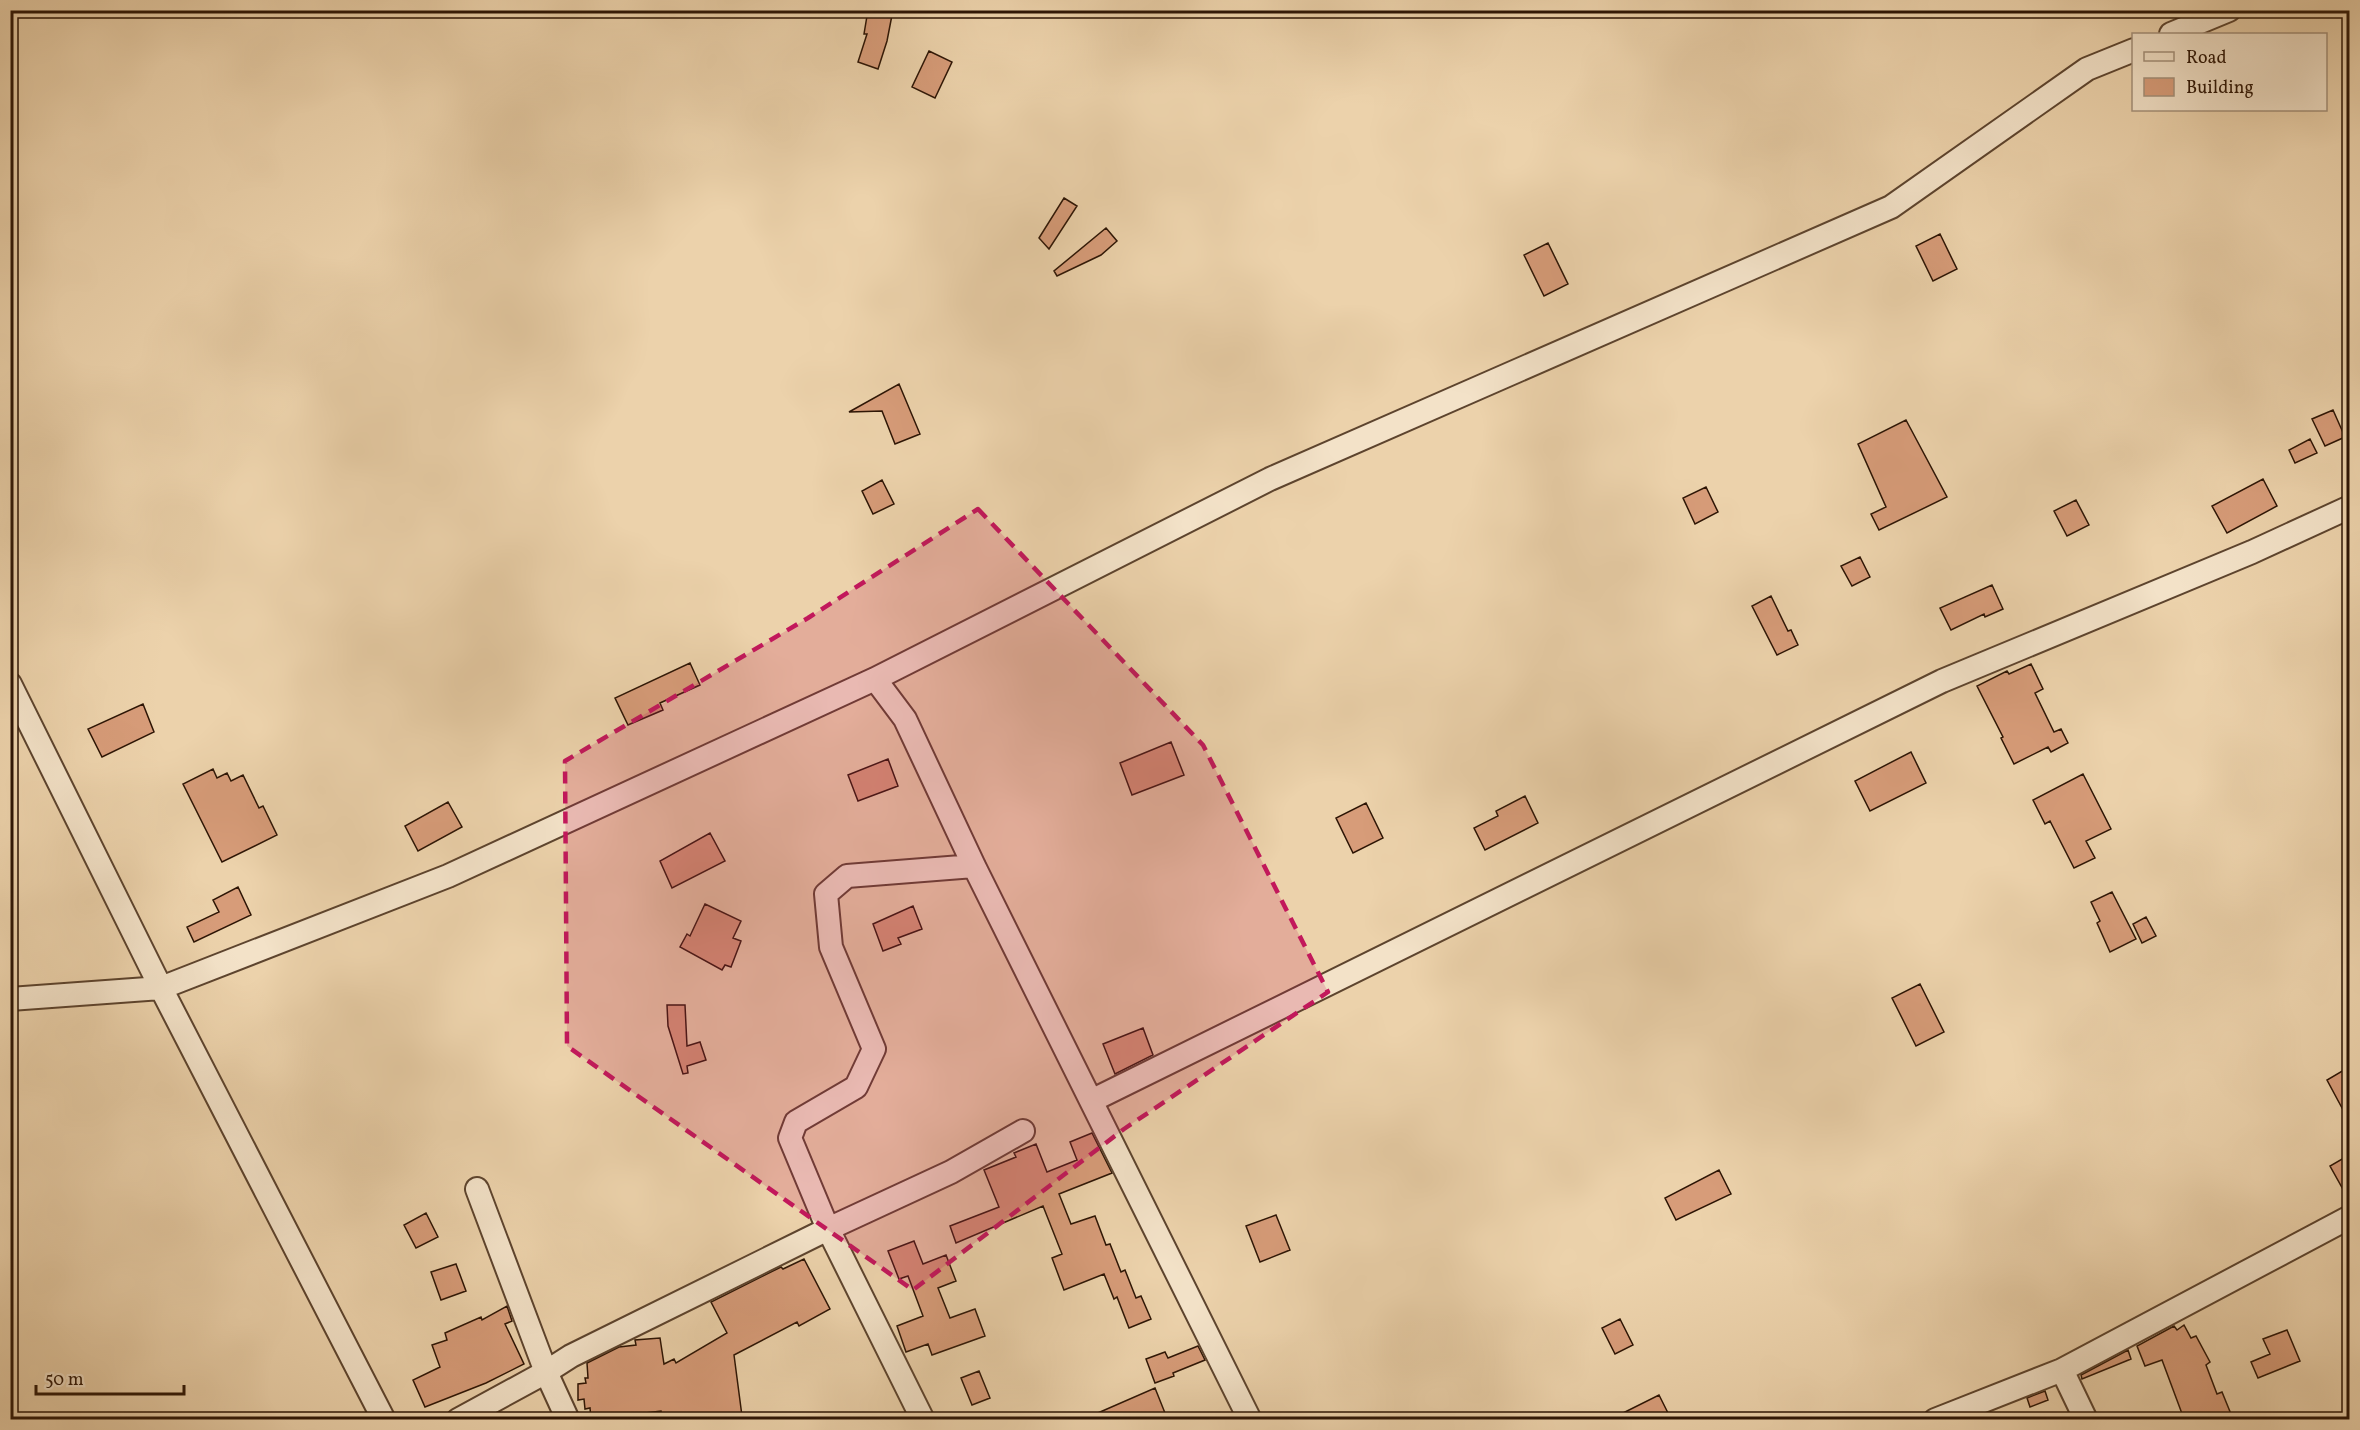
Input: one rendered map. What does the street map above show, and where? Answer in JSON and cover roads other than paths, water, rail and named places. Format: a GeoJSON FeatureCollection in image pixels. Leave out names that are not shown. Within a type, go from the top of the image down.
{"type":"FeatureCollection","features":[{"type":"Feature","properties":{"kind":"street"},"geometry":{"type":"LineString","coordinates":[[2172,33],[2229,10]]}},
{"type":"Feature","properties":{"kind":"street"},"geometry":{"type":"LineString","coordinates":[[10,999],[161,988],[448,876],[875,679],[1270,479],[1890,207],[2087,69],[2132,50]]}},
{"type":"Feature","properties":{"kind":"street"},"geometry":{"type":"LineString","coordinates":[[1091,1101],[1942,681],[2252,552],[2349,507]]}},
{"type":"Feature","properties":{"kind":"street"},"geometry":{"type":"LineString","coordinates":[[875,679],[904,719],[974,866],[1251,1419]]}},
{"type":"Feature","properties":{"kind":"street"},"geometry":{"type":"LineString","coordinates":[[10,684],[161,988],[384,1419]]}},
{"type":"Feature","properties":{"kind":"street"},"geometry":{"type":"LineString","coordinates":[[923,1419],[828,1229],[790,1138],[796,1122],[856,1087],[874,1049],[831,947],[826,894],[847,876],[974,866]]}},
{"type":"Feature","properties":{"kind":"street"},"geometry":{"type":"LineString","coordinates":[[458,1419],[602,1340],[828,1229],[951,1172],[1023,1131]]}},
{"type":"Feature","properties":{"kind":"street"},"geometry":{"type":"LineString","coordinates":[[477,1189],[546,1372],[568,1419]]}},
{"type":"Feature","properties":{"kind":"street"},"geometry":{"type":"LineString","coordinates":[[1935,1419],[2062,1370],[2349,1217]]}},
{"type":"Feature","properties":{"kind":"street"},"geometry":{"type":"LineString","coordinates":[[2062,1370],[2086,1419]]}}]}
